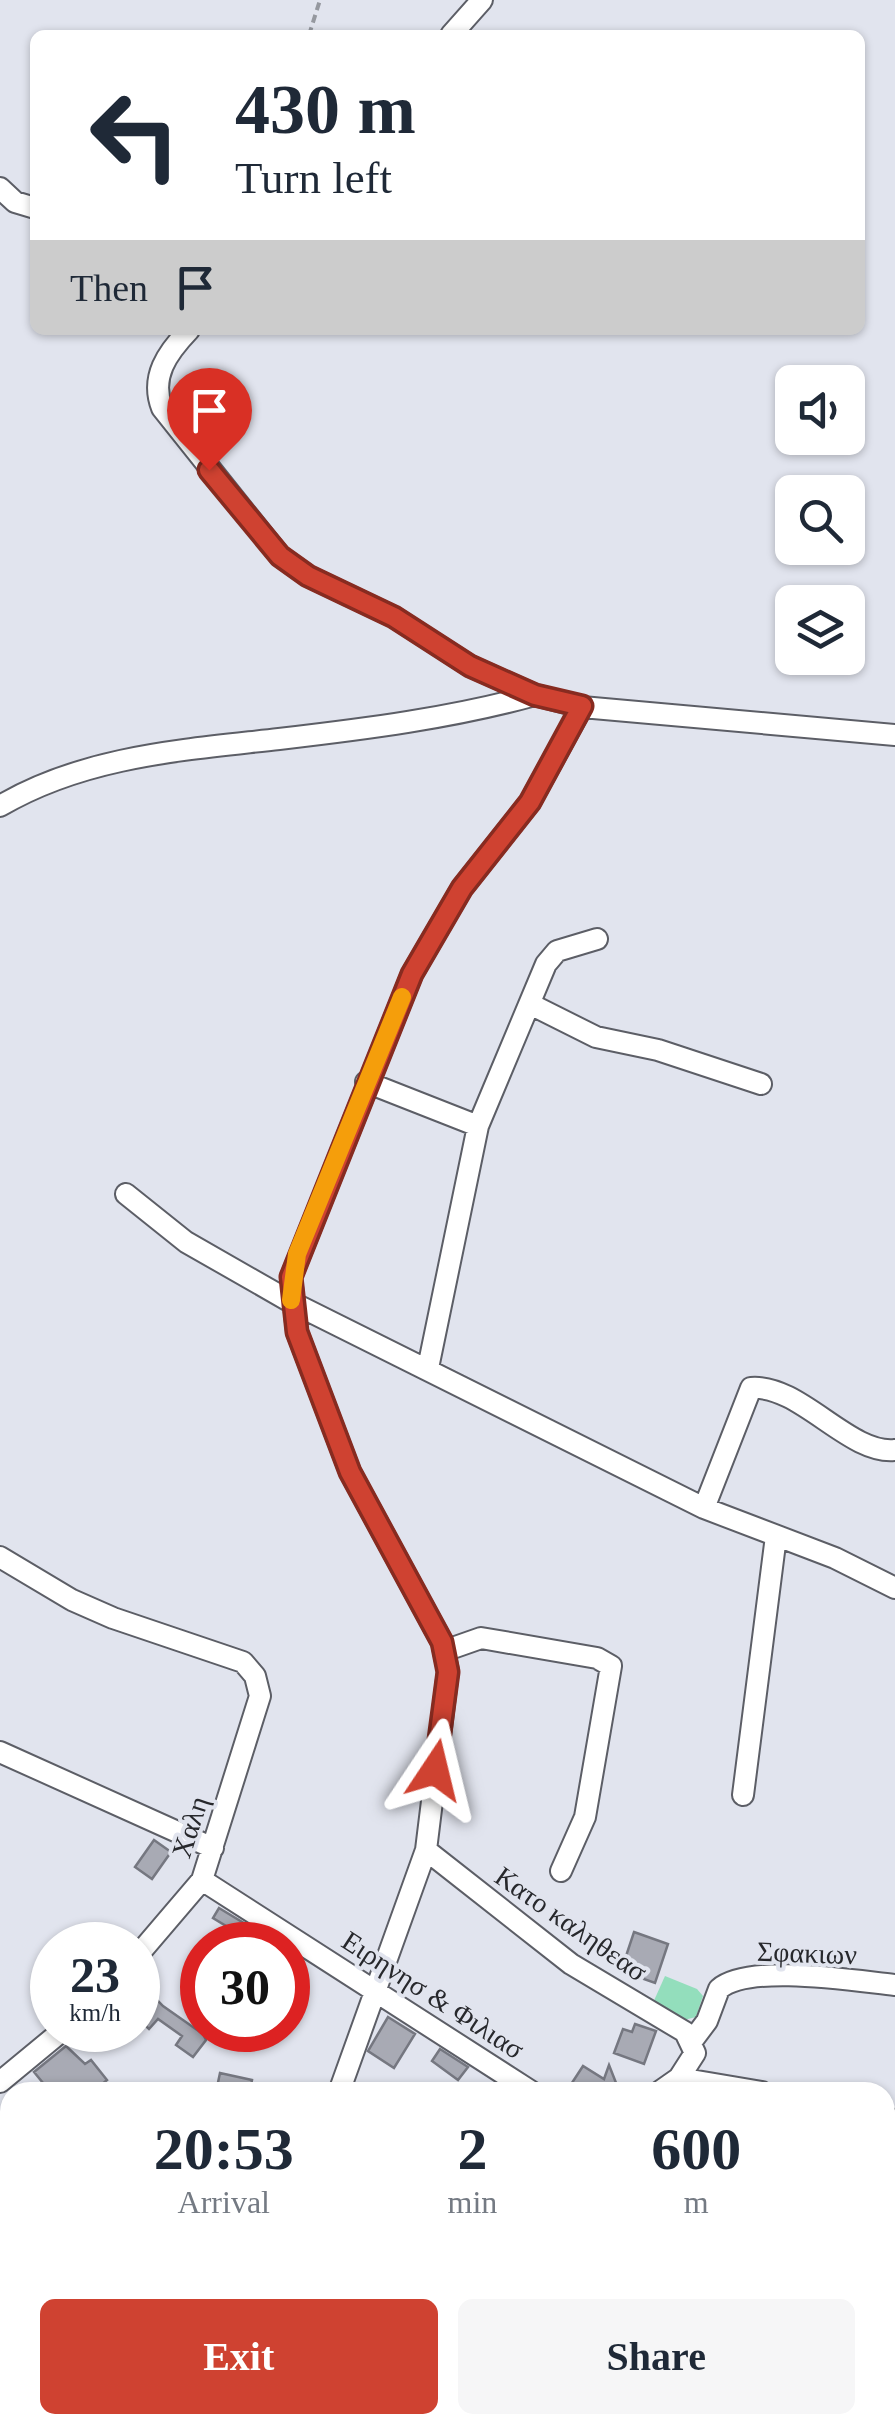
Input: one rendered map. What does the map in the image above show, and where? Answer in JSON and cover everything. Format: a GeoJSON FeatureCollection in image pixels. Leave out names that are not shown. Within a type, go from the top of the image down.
{"type":"FeatureCollection","features":[{"type":"Feature","properties":{"kind":"street"},"geometry":{"type":"LineString","coordinates":[[455,30],[482,0]]}},
{"type":"Feature","properties":{"kind":"street"},"geometry":{"type":"LineString","coordinates":[[0,188],[15,202],[30,206]]}},
{"type":"Feature","properties":{"kind":"street"},"geometry":{"type":"LineString","coordinates":[[185,335],[162,366],[156,394],[162,408],[280,556],[308,576],[394,617],[447,654],[535,695],[582,706],[895,734]]}},
{"type":"Feature","properties":{"kind":"street"},"geometry":{"type":"LineString","coordinates":[[0,806],[53,778],[183,748],[428,718],[535,695]]}},
{"type":"Feature","properties":{"kind":"street"},"geometry":{"type":"LineString","coordinates":[[342,2082],[426,1850],[428,1806],[443,1733],[448,1672],[444,1651],[350,1472],[297,1332],[291,1302],[297,1254],[412,974],[462,888],[530,802],[582,706]]}},
{"type":"Feature","properties":{"kind":"street"},"geometry":{"type":"LineString","coordinates":[[428,1368],[478,1126],[546,964],[558,951],[597,939]]}},
{"type":"Feature","properties":{"kind":"street"},"geometry":{"type":"LineString","coordinates":[[530,1004],[596,1036],[658,1050],[761,1084]]}},
{"type":"Feature","properties":{"kind":"street"},"geometry":{"type":"LineString","coordinates":[[366,1082],[478,1126]]}},
{"type":"Feature","properties":{"kind":"street"},"geometry":{"type":"LineString","coordinates":[[126,1194],[186,1242],[291,1302],[704,1508],[895,1588]]}},
{"type":"Feature","properties":{"kind":"street"},"geometry":{"type":"LineString","coordinates":[[704,1508],[751,1388],[773,1390],[873,1446],[895,1450]]}},
{"type":"Feature","properties":{"kind":"street"},"geometry":{"type":"LineString","coordinates":[[743,1795],[776,1536]]}},
{"type":"Feature","properties":{"kind":"street","name":"Χαλη"},"geometry":{"type":"LineString","coordinates":[[0,1557],[72,1600],[243,1662],[255,1676],[260,1696],[202,1880],[160,1929]]}},
{"type":"Feature","properties":{"kind":"street"},"geometry":{"type":"LineString","coordinates":[[444,1651],[481,1638],[597,1658],[611,1666],[585,1817],[562,1871]]}},
{"type":"Feature","properties":{"kind":"street"},"geometry":{"type":"LineString","coordinates":[[0,1752],[213,1848]]}},
{"type":"Feature","properties":{"kind":"street","name":"Κατο καληθεασ"},"geometry":{"type":"LineString","coordinates":[[426,1850],[571,1964],[691,2039]]}},
{"type":"Feature","properties":{"kind":"street","name":"Ειρηνησ & Φιλιασ"},"geometry":{"type":"LineString","coordinates":[[202,1880],[517,2082]]}},
{"type":"Feature","properties":{"kind":"street","name":"Σφακιων"},"geometry":{"type":"LineString","coordinates":[[679,2078],[692,2064],[691,2039],[707,2022],[719,1990],[742,1978],[790,1977],[895,1986]]}},
{"type":"Feature","properties":{"kind":"street"},"geometry":{"type":"LineString","coordinates":[[0,2082],[36,2052]]}},
{"type":"Feature","properties":{"kind":"street"},"geometry":{"type":"LineString","coordinates":[[673,2082],[679,2078],[703,2082]]}},
{"type":"Feature","properties":{"kind":"path"},"geometry":{"type":"LineString","coordinates":[[311,30],[320,0]]}},
{"type":"Feature","properties":{"kind":"green space"},"geometry":{"type":"Polygon","coordinates":[[[665,1976],[697,1989],[703,1996],[696,2017],[684,2020],[652,2005],[665,1976]]]}},
{"type":"Feature","properties":{"kind":"building"},"geometry":{"type":"Polygon","coordinates":[[[154,1840],[171,1852],[152,1879],[135,1867],[154,1840]]]}},
{"type":"Feature","properties":{"kind":"building"},"geometry":{"type":"Polygon","coordinates":[[[219,1908],[242,1922],[220,1922],[213,1918],[219,1908]]]}},
{"type":"Feature","properties":{"kind":"building"},"geometry":{"type":"Polygon","coordinates":[[[634,1932],[668,1944],[655,1983],[621,1971],[634,1932]]]}},
{"type":"Feature","properties":{"kind":"building"},"geometry":{"type":"Polygon","coordinates":[[[160,2003],[180,2018],[180,2035],[160,2020],[160,2003]]]}},
{"type":"Feature","properties":{"kind":"building"},"geometry":{"type":"Polygon","coordinates":[[[388,2017],[415,2034],[394,2068],[368,2051],[388,2017]]]}},
{"type":"Feature","properties":{"kind":"building"},"geometry":{"type":"Polygon","coordinates":[[[635,2024],[656,2031],[644,2064],[614,2053],[623,2029],[632,2032],[635,2024]]]}},
{"type":"Feature","properties":{"kind":"building"},"geometry":{"type":"Polygon","coordinates":[[[440,2049],[468,2067],[458,2080],[432,2061],[440,2049]]]}},
{"type":"Feature","properties":{"kind":"building"},"geometry":{"type":"Polygon","coordinates":[[[59,2052],[72,2052],[85,2064],[91,2060],[107,2080],[105,2082],[42,2082],[34,2072],[59,2052]]]}},
{"type":"Feature","properties":{"kind":"building"},"geometry":{"type":"Polygon","coordinates":[[[609,2065],[616,2082],[573,2082],[583,2066],[604,2079],[609,2065]]]}},
{"type":"Feature","properties":{"kind":"building"},"geometry":{"type":"Polygon","coordinates":[[[220,2073],[252,2080],[252,2082],[218,2082],[220,2073]]]}},
{"type":"Feature","properties":{"kind":"slow traffic"},"geometry":{"type":"LineString","coordinates":[[291,1300],[297,1254],[402,997]]}},
{"type":"Feature","properties":{"kind":"route"},"geometry":{"type":"LineString","coordinates":[[209,470],[280,556],[308,576],[394,617],[470,666],[535,695],[582,706],[530,802],[462,888],[412,974],[359,1097],[291,1277],[297,1332],[350,1472],[442,1642],[448,1672],[443,1733],[435,1770]]}}]}
